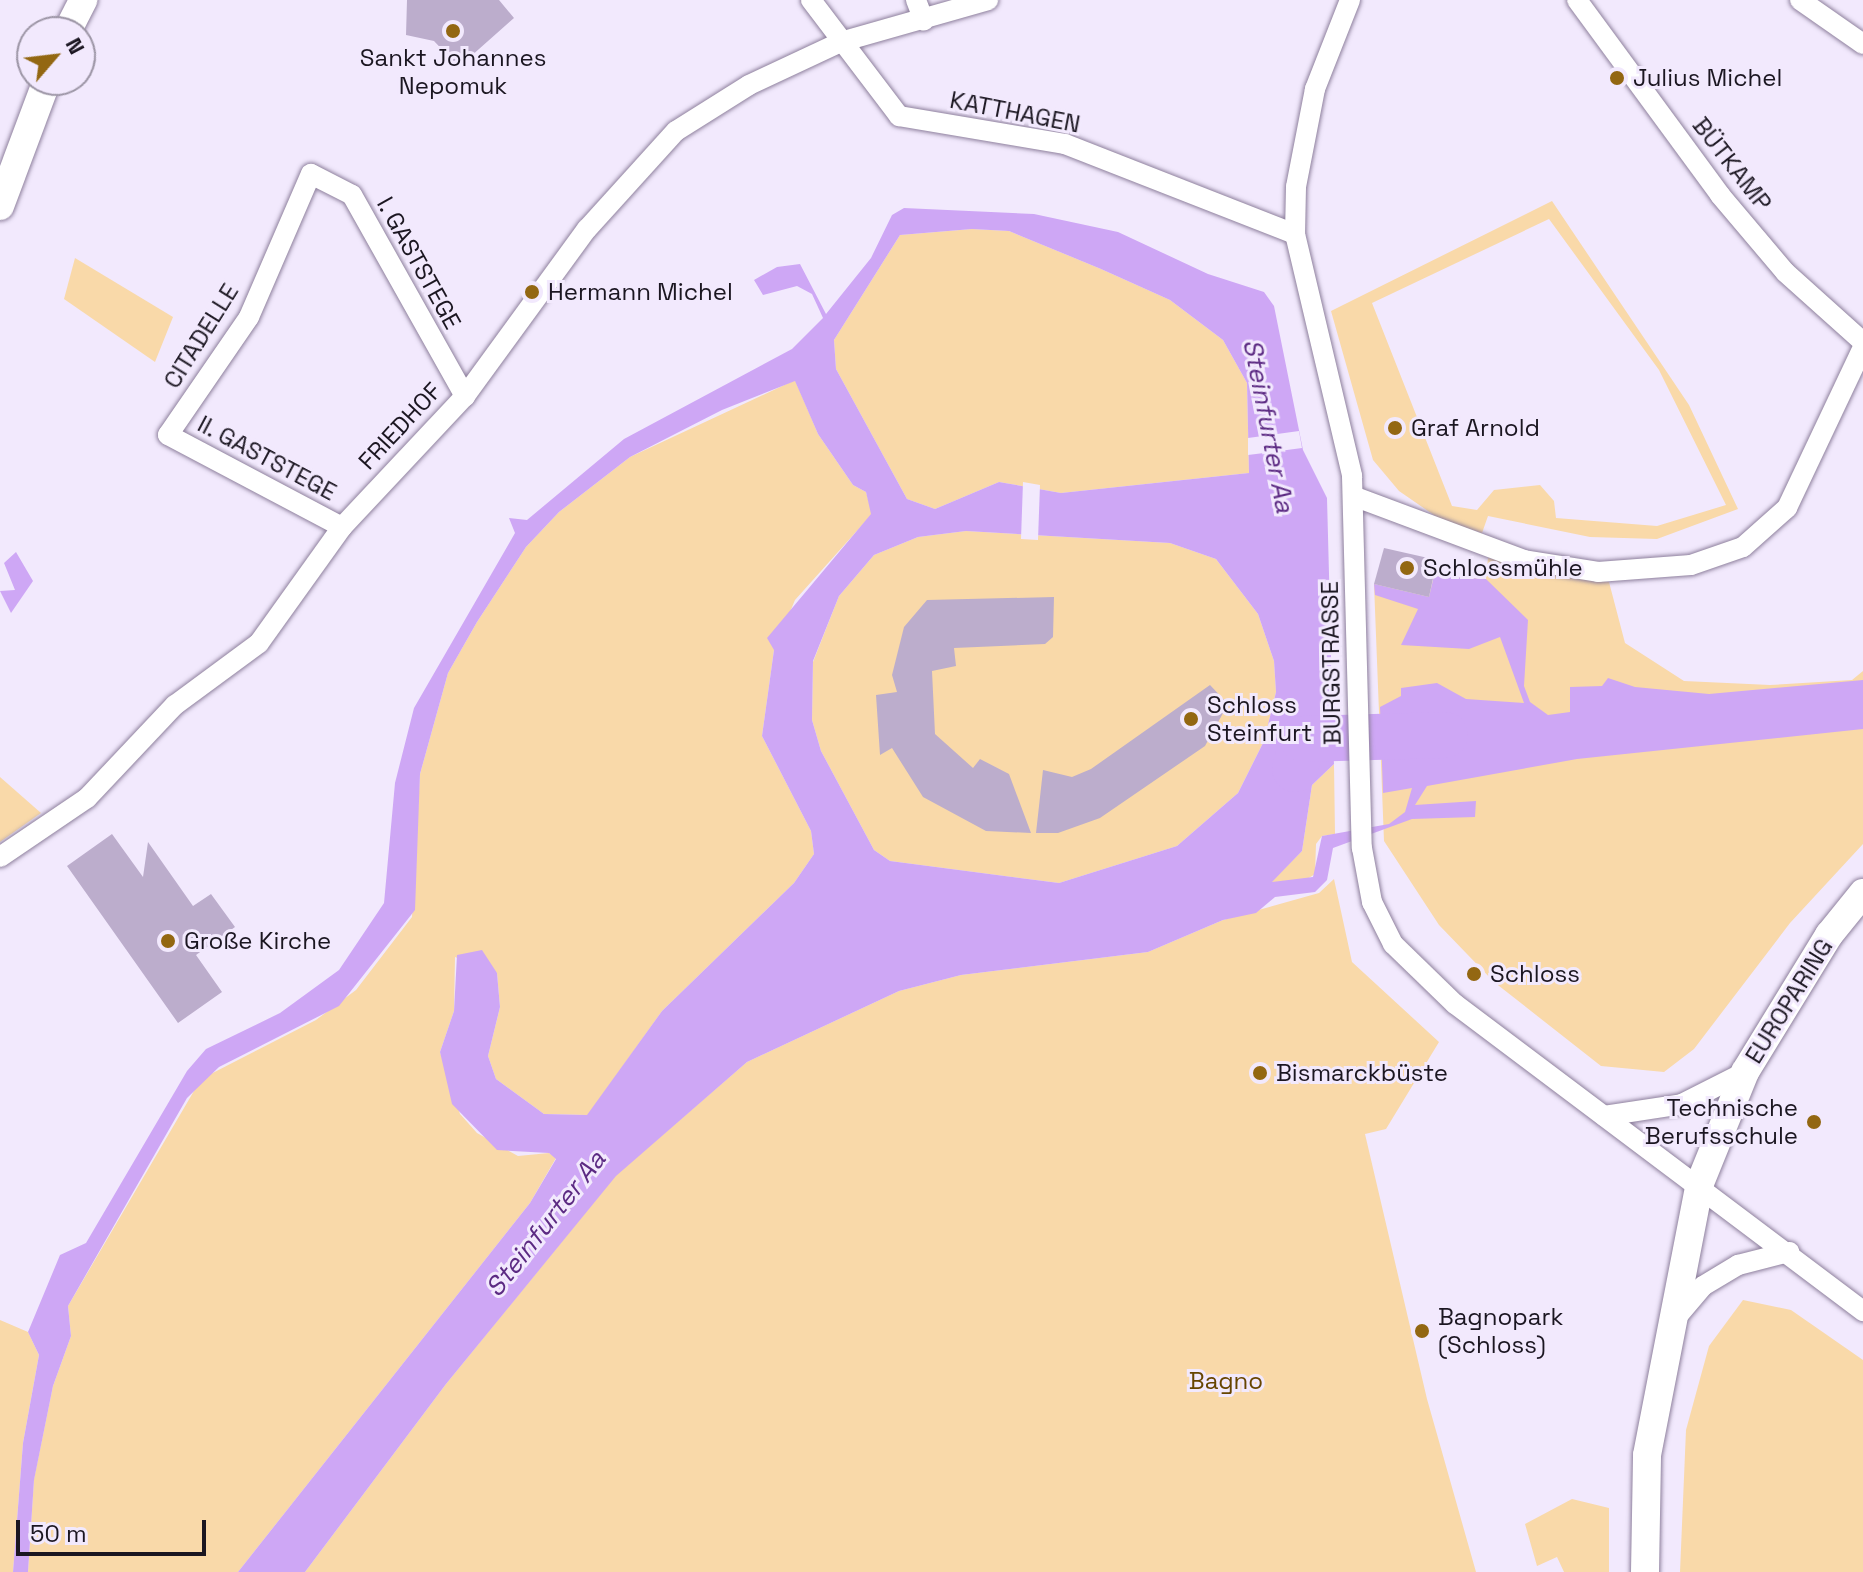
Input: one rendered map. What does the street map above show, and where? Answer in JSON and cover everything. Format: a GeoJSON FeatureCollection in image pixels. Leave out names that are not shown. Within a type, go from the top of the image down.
{"type":"FeatureCollection","features":[{"type":"Feature","properties":{"kind":"main road"},"geometry":{"type":"LineString","coordinates":[[0,206],[41,96]]}},
{"type":"Feature","properties":{"kind":"main road","name":"EUROPARING"},"geometry":{"type":"LineString","coordinates":[[1645,1572],[1647,1455],[1700,1183],[1745,1072],[1829,935],[1863,893]]}},
{"type":"Feature","properties":{"kind":"street","name":"KATTHAGEN"},"geometry":{"type":"LineString","coordinates":[[811,0],[899,116],[1065,144],[1295,234]]}},
{"type":"Feature","properties":{"kind":"street"},"geometry":{"type":"LineString","coordinates":[[916,0],[924,21]]}},
{"type":"Feature","properties":{"kind":"street","name":"FRIEDHOF"},"geometry":{"type":"LineString","coordinates":[[0,857],[87,798],[175,705],[259,643],[342,527],[465,396],[587,229],[676,131],[749,85],[841,42],[924,21],[988,0]]}},
{"type":"Feature","properties":{"kind":"street","name":"BURGSTRASSE"},"geometry":{"type":"LineString","coordinates":[[1350,0],[1315,89],[1296,187],[1295,234],[1344,429],[1353,496],[1362,848],[1372,902],[1407,960],[1604,1116],[1700,1183],[1863,1311]]}},
{"type":"Feature","properties":{"kind":"street","name":"BÜTKAMP"},"geometry":{"type":"LineString","coordinates":[[1577,0],[1720,195],[1785,272],[1863,344]]}},
{"type":"Feature","properties":{"kind":"street"},"geometry":{"type":"LineString","coordinates":[[1800,0],[1863,44]]}},
{"type":"Feature","properties":{"kind":"street","name":"I. GASTSTEGE"},"geometry":{"type":"LineString","coordinates":[[311,174],[352,195],[465,396]]}},
{"type":"Feature","properties":{"kind":"street","name":"CITADELLE"},"geometry":{"type":"LineString","coordinates":[[168,435],[249,317],[311,174]]}},
{"type":"Feature","properties":{"kind":"street"},"geometry":{"type":"LineString","coordinates":[[1353,496],[1524,560],[1598,572],[1691,565],[1743,547],[1787,508],[1863,344]]}},
{"type":"Feature","properties":{"kind":"street","name":"II. GASTSTEGE"},"geometry":{"type":"LineString","coordinates":[[168,435],[342,527]]}},
{"type":"Feature","properties":{"kind":"street","name":"EUROPARING"},"geometry":{"type":"LineString","coordinates":[[1604,1116],[1682,1104],[1745,1072]]}},
{"type":"Feature","properties":{"kind":"street"},"geometry":{"type":"LineString","coordinates":[[1671,1324],[1703,1286],[1738,1265],[1789,1252]]}},
{"type":"Feature","properties":{"kind":"green space"},"geometry":{"type":"Polygon","coordinates":[[[1552,201],[1689,405],[1738,509],[1657,539],[1590,537],[1488,516],[1482,533],[1441,520],[1399,491],[1373,460],[1331,311],[1552,201]],[[1549,219],[1372,303],[1452,506],[1477,510],[1494,490],[1540,485],[1554,501],[1556,518],[1657,526],[1726,505],[1659,370],[1549,219]]]}},
{"type":"Feature","properties":{"kind":"green space"},"geometry":{"type":"Polygon","coordinates":[[[972,229],[1009,231],[1101,269],[1170,300],[1223,340],[1247,383],[1249,473],[1061,493],[999,482],[935,509],[907,499],[836,369],[834,340],[900,235],[972,229]]]}},
{"type":"Feature","properties":{"kind":"green space"},"geometry":{"type":"Polygon","coordinates":[[[75,258],[173,317],[155,362],[64,299],[75,258]]]}},
{"type":"Feature","properties":{"kind":"green space"},"geometry":{"type":"Polygon","coordinates":[[[795,380],[818,434],[853,485],[866,492],[872,514],[795,600],[774,650],[762,736],[811,831],[814,854],[794,883],[662,1011],[588,1115],[544,1114],[496,1079],[488,1056],[500,1007],[497,973],[455,957],[454,1011],[440,1052],[460,1114],[477,1133],[518,1156],[549,1153],[556,1158],[530,1203],[238,1572],[28,1572],[34,1479],[53,1386],[71,1336],[68,1306],[201,1079],[316,1020],[356,990],[412,917],[420,774],[448,673],[477,622],[526,547],[559,512],[630,457],[795,380]]]}},
{"type":"Feature","properties":{"kind":"green space"},"geometry":{"type":"Polygon","coordinates":[[[966,531],[1170,543],[1216,559],[1258,614],[1274,661],[1276,692],[1264,741],[1238,793],[1177,846],[1059,883],[890,861],[874,850],[821,751],[812,720],[813,662],[839,596],[874,555],[918,537],[966,531]]]}},
{"type":"Feature","properties":{"kind":"green space"},"geometry":{"type":"Polygon","coordinates":[[[1488,558],[1609,582],[1625,643],[1684,681],[1770,685],[1852,680],[1863,671],[1863,844],[1790,923],[1694,1049],[1664,1072],[1601,1066],[1494,982],[1439,925],[1384,841],[1374,584],[1429,597],[1434,576],[1486,579],[1488,558]]]}},
{"type":"Feature","properties":{"kind":"green space"},"geometry":{"type":"Polygon","coordinates":[[[1334,764],[1335,834],[1322,836],[1316,844],[1315,874],[1301,883],[1271,882],[1302,851],[1312,785],[1334,764]]]}},
{"type":"Feature","properties":{"kind":"green space"},"geometry":{"type":"Polygon","coordinates":[[[0,777],[41,813],[0,842],[0,777]]]}},
{"type":"Feature","properties":{"kind":"green space","name":"Bagno"},"geometry":{"type":"Polygon","coordinates":[[[1334,879],[1352,962],[1439,1042],[1386,1129],[1365,1134],[1427,1399],[1476,1572],[305,1572],[446,1384],[616,1175],[747,1062],[899,991],[961,975],[1148,952],[1223,920],[1319,893],[1334,879]]]}},
{"type":"Feature","properties":{"kind":"green space"},"geometry":{"type":"Polygon","coordinates":[[[1743,1300],[1791,1310],[1863,1360],[1863,1572],[1680,1572],[1686,1430],[1709,1346],[1743,1300]]]}},
{"type":"Feature","properties":{"kind":"green space"},"geometry":{"type":"Polygon","coordinates":[[[0,1320],[28,1332],[39,1355],[23,1443],[13,1572],[0,1572],[0,1320]]]}},
{"type":"Feature","properties":{"kind":"green space"},"geometry":{"type":"Polygon","coordinates":[[[1572,1499],[1609,1508],[1609,1572],[1564,1572],[1557,1557],[1537,1566],[1525,1524],[1572,1499]]]}},
{"type":"Feature","properties":{"kind":"water"},"geometry":{"type":"Polygon","coordinates":[[[904,208],[1034,214],[1118,232],[1208,274],[1264,292],[1274,306],[1303,450],[1327,498],[1334,764],[1312,785],[1302,851],[1272,882],[1313,877],[1322,836],[1389,824],[1405,812],[1412,788],[1383,793],[1380,707],[1401,696],[1401,688],[1437,683],[1466,699],[1524,703],[1500,637],[1469,649],[1401,645],[1418,609],[1375,595],[1374,584],[1429,597],[1434,576],[1486,579],[1528,620],[1524,686],[1530,702],[1548,715],[1570,712],[1570,687],[1602,686],[1608,678],[1635,687],[1709,694],[1863,680],[1863,729],[1577,759],[1427,786],[1415,805],[1476,801],[1475,817],[1412,819],[1333,848],[1327,880],[1315,892],[1275,897],[1256,913],[1223,920],[1148,952],[961,975],[899,991],[747,1062],[616,1176],[446,1384],[305,1572],[238,1572],[530,1203],[556,1159],[549,1153],[497,1150],[452,1104],[440,1052],[454,1011],[457,955],[482,950],[497,973],[500,1007],[488,1056],[496,1079],[544,1114],[587,1115],[662,1011],[794,883],[814,854],[811,831],[762,736],[774,650],[767,638],[871,514],[866,492],[853,485],[818,434],[795,381],[722,410],[630,457],[559,512],[526,547],[477,622],[448,673],[420,774],[415,910],[339,1006],[219,1067],[187,1098],[68,1306],[71,1336],[53,1386],[34,1480],[28,1572],[13,1572],[23,1443],[39,1355],[28,1332],[60,1255],[86,1243],[187,1071],[206,1049],[280,1013],[339,970],[384,903],[395,783],[414,708],[515,533],[509,518],[527,520],[624,439],[792,349],[823,318],[812,294],[797,286],[763,295],[754,280],[777,267],[800,264],[826,314],[871,258],[892,215],[904,208]],[[972,229],[900,235],[834,340],[836,369],[907,499],[935,509],[999,482],[1061,493],[1249,473],[1247,383],[1223,340],[1170,300],[1101,269],[1009,231],[972,229]],[[966,531],[918,537],[874,555],[839,596],[813,661],[812,720],[821,751],[874,850],[890,861],[1059,883],[1177,846],[1238,793],[1264,741],[1276,692],[1274,661],[1258,614],[1216,559],[1170,543],[966,531]]]}},
{"type":"Feature","properties":{"kind":"water"},"geometry":{"type":"Polygon","coordinates":[[[16,552],[33,581],[11,613],[0,591],[15,590],[4,563],[16,552]]]}},
{"type":"Feature","properties":{"kind":"pier"},"geometry":{"type":"Polygon","coordinates":[[[1299,431],[1302,448],[1248,455],[1248,438],[1299,431]]]}},
{"type":"Feature","properties":{"kind":"pier"},"geometry":{"type":"Polygon","coordinates":[[[1023,482],[1040,485],[1038,540],[1021,539],[1023,482]]]}},
{"type":"Feature","properties":{"kind":"pier"},"geometry":{"type":"Polygon","coordinates":[[[1329,584],[1338,764],[1334,769],[1334,764],[1329,584]]]}},
{"type":"Feature","properties":{"kind":"building","name":"Sankt Johannes Nepomuk"},"geometry":{"type":"Polygon","coordinates":[[[407,0],[499,0],[514,18],[470,57],[453,61],[434,41],[406,35],[407,0]]]}},
{"type":"Feature","properties":{"kind":"building","name":"Schlossmühle"},"geometry":{"type":"Polygon","coordinates":[[[1384,548],[1437,560],[1429,597],[1374,584],[1384,548]]]}},
{"type":"Feature","properties":{"kind":"building","name":"Schloss Steinfurt"},"geometry":{"type":"Polygon","coordinates":[[[1054,597],[1053,637],[1045,644],[954,648],[956,666],[932,671],[935,734],[973,768],[980,759],[1009,774],[1031,833],[986,831],[923,797],[892,748],[880,755],[876,695],[897,692],[892,675],[904,627],[927,600],[1054,597]]]}},
{"type":"Feature","properties":{"kind":"building"},"geometry":{"type":"Polygon","coordinates":[[[1210,685],[1228,704],[1205,746],[1100,818],[1058,833],[1036,833],[1043,770],[1072,777],[1091,769],[1210,685]]]}},
{"type":"Feature","properties":{"kind":"building","name":"Große Kirche"},"geometry":{"type":"Polygon","coordinates":[[[112,834],[143,877],[148,842],[193,906],[211,894],[235,927],[196,955],[222,992],[178,1023],[67,866],[112,834]]]}},
{"type":"Feature","properties":{"kind":"waterway","name":"Steinfurter Aa"},"geometry":{"type":"LineString","coordinates":[[1295,769],[1303,739],[1445,735]]}},
{"type":"Feature","properties":{"kind":"place","name":"Sankt Johannes Nepomuk"},"geometry":{"type":"Point","coordinates":[453,31]}},
{"type":"Feature","properties":{"kind":"place","name":"Julius Michel"},"geometry":{"type":"Point","coordinates":[1617,78]}},
{"type":"Feature","properties":{"kind":"place","name":"Hermann Michel"},"geometry":{"type":"Point","coordinates":[532,292]}},
{"type":"Feature","properties":{"kind":"place","name":"Graf Arnold"},"geometry":{"type":"Point","coordinates":[1395,428]}},
{"type":"Feature","properties":{"kind":"place","name":"Schlossmühle"},"geometry":{"type":"Point","coordinates":[1407,568]}},
{"type":"Feature","properties":{"kind":"place","name":"Schloss Steinfurt"},"geometry":{"type":"Point","coordinates":[1191,719]}},
{"type":"Feature","properties":{"kind":"place","name":"Große Kirche"},"geometry":{"type":"Point","coordinates":[168,941]}},
{"type":"Feature","properties":{"kind":"place","name":"Schloss"},"geometry":{"type":"Point","coordinates":[1474,974]}},
{"type":"Feature","properties":{"kind":"place","name":"Bismarckbüste"},"geometry":{"type":"Point","coordinates":[1260,1073]}},
{"type":"Feature","properties":{"kind":"place","name":"Technische Berufsschule"},"geometry":{"type":"Point","coordinates":[1814,1122]}},
{"type":"Feature","properties":{"kind":"place","name":"Bagnopark (Schloss)"},"geometry":{"type":"Point","coordinates":[1422,1331]}}]}
